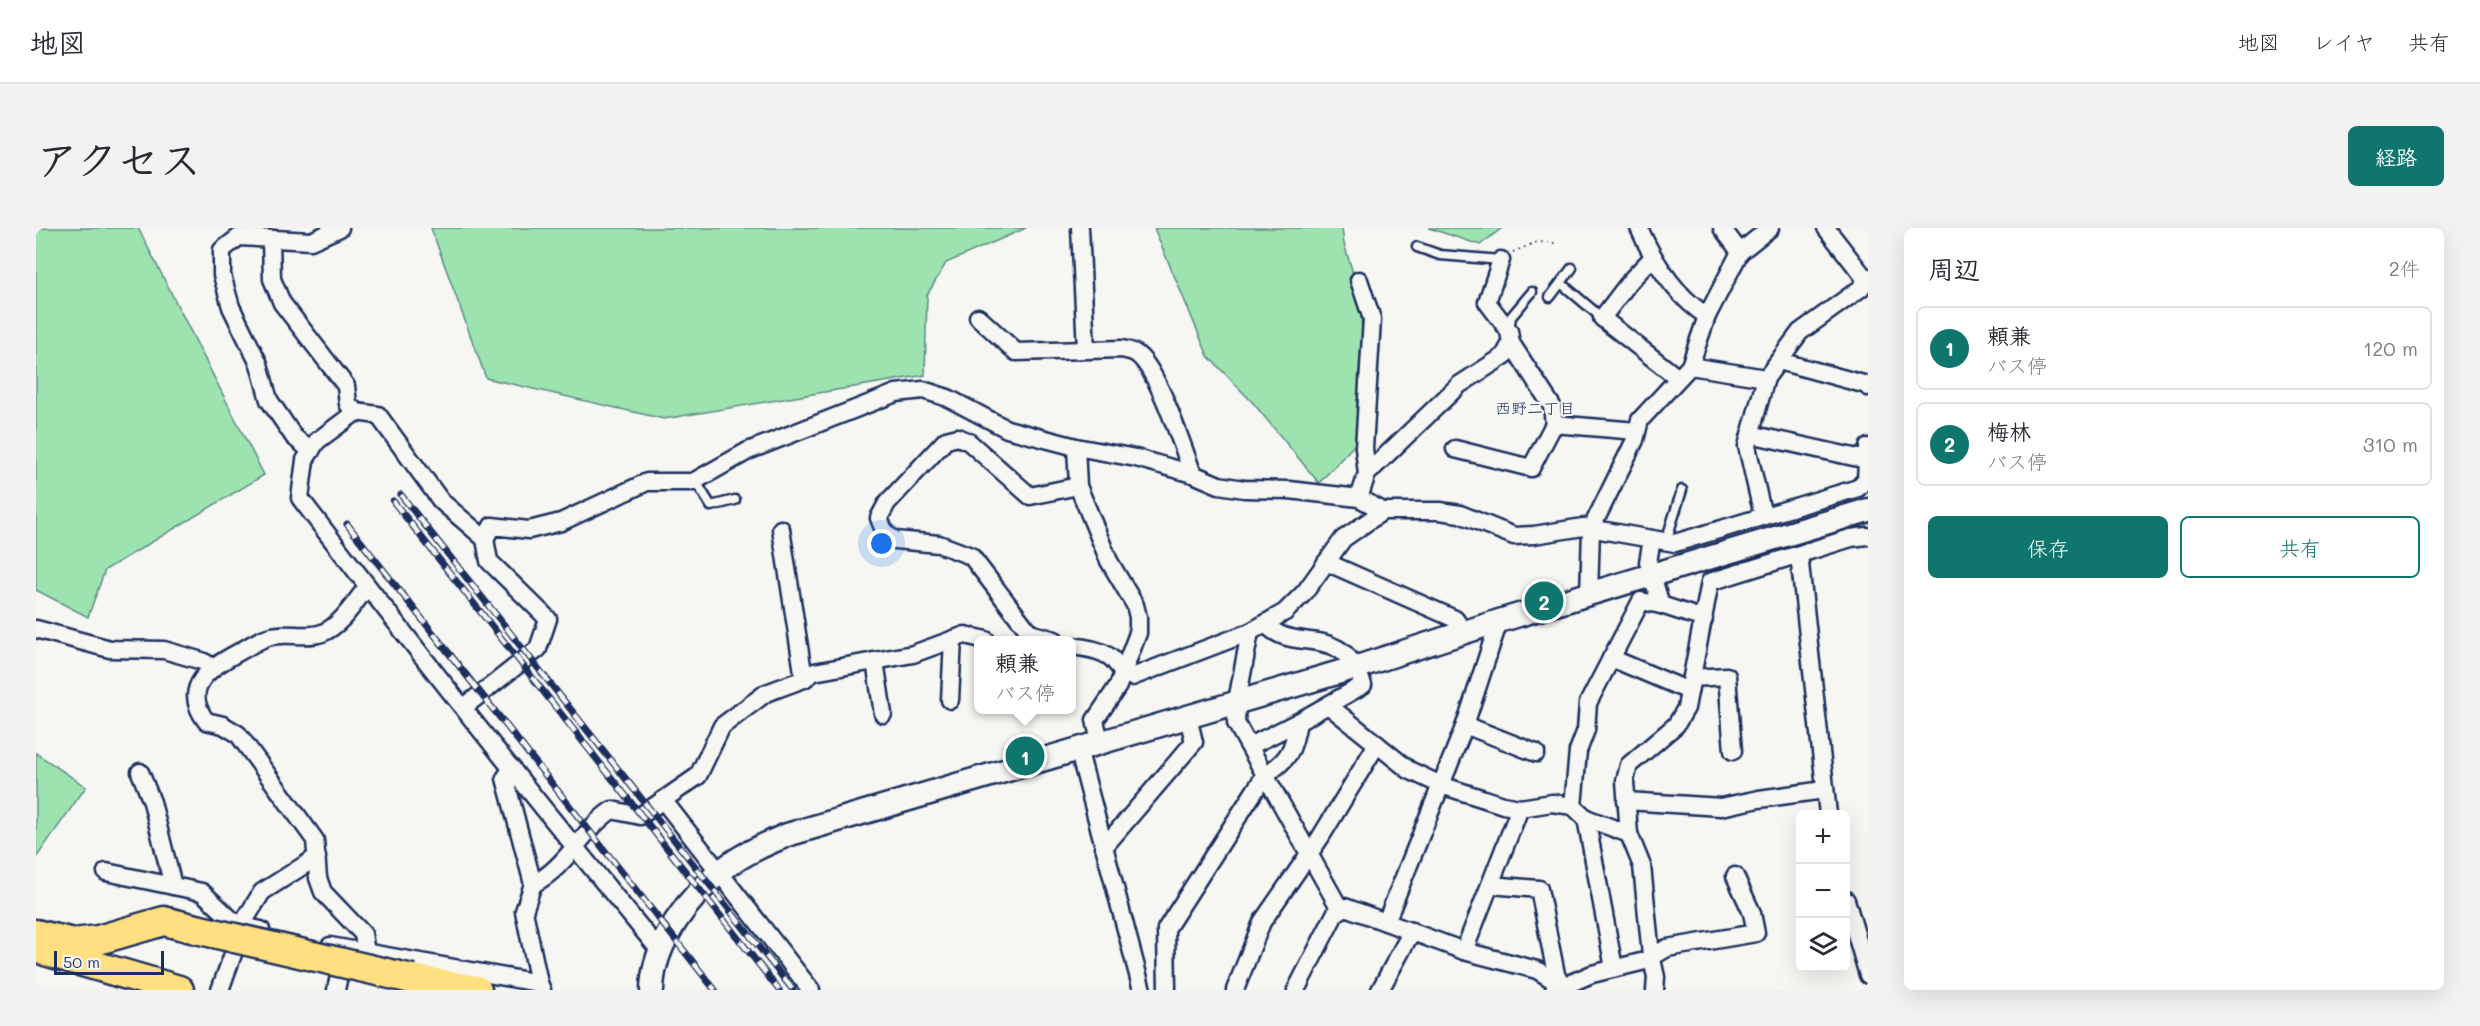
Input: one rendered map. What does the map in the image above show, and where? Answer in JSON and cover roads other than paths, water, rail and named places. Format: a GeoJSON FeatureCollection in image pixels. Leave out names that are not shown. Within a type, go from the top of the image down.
{"type":"FeatureCollection","features":[{"type":"Feature","properties":{"kind":"highway"},"geometry":{"type":"LineString","coordinates":[[36,934],[74,943],[98,940],[164,921],[412,979],[477,990]]}},
{"type":"Feature","properties":{"kind":"highway"},"geometry":{"type":"LineString","coordinates":[[36,948],[179,990]]}},
{"type":"Feature","properties":{"kind":"highway"},"geometry":{"type":"LineString","coordinates":[[116,972],[147,990]]}},
{"type":"Feature","properties":{"kind":"street"},"geometry":{"type":"LineString","coordinates":[[311,451],[294,437],[269,400],[259,364],[231,307],[222,275],[222,250],[239,237],[311,241],[340,228]]}},
{"type":"Feature","properties":{"kind":"street"},"geometry":{"type":"LineString","coordinates":[[1080,228],[1086,350]]}},
{"type":"Feature","properties":{"kind":"street"},"geometry":{"type":"LineString","coordinates":[[1639,228],[1652,258],[1691,306],[1707,316]]}},
{"type":"Feature","properties":{"kind":"street"},"geometry":{"type":"LineString","coordinates":[[1722,228],[1740,252]]}},
{"type":"Feature","properties":{"kind":"street"},"geometry":{"type":"LineString","coordinates":[[1588,596],[1592,529],[1635,440],[1640,420],[1684,372],[1707,316],[1740,252],[1770,228]]}},
{"type":"Feature","properties":{"kind":"street"},"geometry":{"type":"LineString","coordinates":[[1763,516],[1747,446],[1766,378],[1800,332],[1861,288],[1868,279],[1826,228]]}},
{"type":"Feature","properties":{"kind":"street"},"geometry":{"type":"LineString","coordinates":[[271,239],[272,279],[282,303],[346,386],[348,404],[356,412],[378,415],[441,501],[485,539]]}},
{"type":"Feature","properties":{"kind":"street"},"geometry":{"type":"LineString","coordinates":[[1652,258],[1630,280],[1602,318],[1684,372],[1766,378]]}},
{"type":"Feature","properties":{"kind":"street"},"geometry":{"type":"LineString","coordinates":[[1455,448],[1531,468],[1554,424],[1552,406],[1487,302],[1501,260]]}},
{"type":"Feature","properties":{"kind":"street"},"geometry":{"type":"LineString","coordinates":[[1359,280],[1372,319],[1364,448],[1367,474],[1359,498]]}},
{"type":"Feature","properties":{"kind":"street"},"geometry":{"type":"LineString","coordinates":[[978,316],[1016,352],[1122,349],[1135,352],[1154,377],[1193,474]]}},
{"type":"Feature","properties":{"kind":"street"},"geometry":{"type":"LineString","coordinates":[[1367,474],[1459,385],[1504,356],[1510,337]]}},
{"type":"Feature","properties":{"kind":"street"},"geometry":{"type":"LineString","coordinates":[[1779,361],[1868,387]]}},
{"type":"Feature","properties":{"kind":"street"},"geometry":{"type":"LineString","coordinates":[[464,707],[538,649],[548,619],[489,561],[485,539],[492,526],[528,530],[561,522],[647,482],[693,482],[758,447],[897,393],[923,390],[948,398],[1007,429],[1076,447],[1136,458],[1219,484],[1244,489],[1289,490],[1359,498],[1383,511],[1440,511],[1460,514],[1514,536],[1584,526],[1675,543],[1858,488],[1866,478],[1868,453],[1750,434]]}},
{"type":"Feature","properties":{"kind":"street"},"geometry":{"type":"LineString","coordinates":[[356,412],[317,441],[305,460],[300,498],[574,847],[660,951]]}},
{"type":"Feature","properties":{"kind":"street"},"geometry":{"type":"LineString","coordinates":[[1554,424],[1637,431]]}},
{"type":"Feature","properties":{"kind":"street"},"geometry":{"type":"LineString","coordinates":[[1041,636],[1030,633],[970,556],[939,544],[895,540],[885,533],[879,518],[886,503],[946,440],[958,436],[969,442],[1030,496],[1078,486]]}},
{"type":"Feature","properties":{"kind":"street"},"geometry":{"type":"LineString","coordinates":[[1076,447],[1078,486],[1109,561],[1135,605],[1138,633],[1118,686],[1095,720],[1100,742]]}},
{"type":"Feature","properties":{"kind":"street"},"geometry":{"type":"LineString","coordinates":[[652,990],[660,951],[682,913],[699,891],[749,852],[787,835],[1357,667],[1499,621],[1868,510]]}},
{"type":"Feature","properties":{"kind":"street"},"geometry":{"type":"LineString","coordinates":[[1076,647],[1092,649],[1110,657],[1123,673],[1132,677],[1250,632],[1285,612],[1305,592],[1342,539],[1383,511]]}},
{"type":"Feature","properties":{"kind":"street"},"geometry":{"type":"LineString","coordinates":[[781,529],[804,679]]}},
{"type":"Feature","properties":{"kind":"street"},"geometry":{"type":"LineString","coordinates":[[1655,990],[1656,976],[1651,955],[1642,866],[1629,834],[1625,781],[1629,765],[1676,725],[1686,708],[1710,582],[1851,538],[1867,536]]}},
{"type":"Feature","properties":{"kind":"street"},"geometry":{"type":"LineString","coordinates":[[1659,540],[1648,562],[1662,605]]}},
{"type":"Feature","properties":{"kind":"street"},"geometry":{"type":"LineString","coordinates":[[1799,555],[1827,810]]}},
{"type":"Feature","properties":{"kind":"street"},"geometry":{"type":"LineString","coordinates":[[1326,562],[1455,619],[1464,632]]}},
{"type":"Feature","properties":{"kind":"street"},"geometry":{"type":"LineString","coordinates":[[366,953],[363,934],[323,892],[318,878],[315,840],[238,734],[223,725],[206,721],[200,713],[196,695],[201,678],[213,667],[269,636],[321,633],[335,625],[368,587]]}},
{"type":"Feature","properties":{"kind":"street"},"geometry":{"type":"LineString","coordinates":[[1573,806],[1578,752],[1586,730],[1588,704],[1641,601],[1662,605],[1704,619]]}},
{"type":"Feature","properties":{"kind":"street"},"geometry":{"type":"LineString","coordinates":[[1386,922],[1465,724],[1499,621]]}},
{"type":"Feature","properties":{"kind":"street"},"geometry":{"type":"LineString","coordinates":[[1250,746],[1363,685],[1357,667],[1336,646],[1274,633],[1265,623]]}},
{"type":"Feature","properties":{"kind":"street"},"geometry":{"type":"LineString","coordinates":[[36,629],[110,649],[164,650],[202,661],[213,667]]}},
{"type":"Feature","properties":{"kind":"street"},"geometry":{"type":"LineString","coordinates":[[1250,632],[1237,701],[1236,723],[1340,909]]}},
{"type":"Feature","properties":{"kind":"street"},"geometry":{"type":"LineString","coordinates":[[533,884],[548,876],[598,819],[612,810],[640,816],[698,776],[722,726],[766,693],[804,679],[814,672],[913,654],[965,635],[974,637]]}},
{"type":"Feature","properties":{"kind":"street"},"geometry":{"type":"LineString","coordinates":[[950,700],[953,639]]}},
{"type":"Feature","properties":{"kind":"street"},"geometry":{"type":"LineString","coordinates":[[1611,658],[1690,685],[1727,676],[1732,751]]}},
{"type":"Feature","properties":{"kind":"street"},"geometry":{"type":"LineString","coordinates":[[875,661],[883,714]]}},
{"type":"Feature","properties":{"kind":"street"},"geometry":{"type":"LineString","coordinates":[[1328,705],[1409,770],[1441,785],[1503,805],[1520,808],[1552,803],[1573,806],[1586,818],[1629,834]]}},
{"type":"Feature","properties":{"kind":"street"},"geometry":{"type":"LineString","coordinates":[[1104,847],[1194,742],[1188,717]]}},
{"type":"Feature","properties":{"kind":"street"},"geometry":{"type":"LineString","coordinates":[[1167,990],[1166,929],[1265,775],[1282,764],[1293,749],[1298,722]]}},
{"type":"Feature","properties":{"kind":"street"},"geometry":{"type":"LineString","coordinates":[[1465,724],[1536,753]]}},
{"type":"Feature","properties":{"kind":"street"},"geometry":{"type":"LineString","coordinates":[[1235,990],[1262,922],[1377,744]]}},
{"type":"Feature","properties":{"kind":"street"},"geometry":{"type":"LineString","coordinates":[[1078,748],[1142,990]]}},
{"type":"Feature","properties":{"kind":"street"},"geometry":{"type":"LineString","coordinates":[[106,872],[202,892],[243,926],[345,949],[540,986],[524,911],[533,884],[505,778],[512,768]]}},
{"type":"Feature","properties":{"kind":"street"},"geometry":{"type":"LineString","coordinates":[[140,772],[152,802],[173,886]]}},
{"type":"Feature","properties":{"kind":"street"},"geometry":{"type":"LineString","coordinates":[[1626,801],[1721,807],[1824,790]]}},
{"type":"Feature","properties":{"kind":"street"},"geometry":{"type":"LineString","coordinates":[[663,800],[811,990]]}},
{"type":"Feature","properties":{"kind":"street"},"geometry":{"type":"LineString","coordinates":[[1464,951],[1520,808]]}},
{"type":"Feature","properties":{"kind":"street"},"geometry":{"type":"LineString","coordinates":[[1586,818],[1614,968]]}},
{"type":"Feature","properties":{"kind":"street"},"geometry":{"type":"LineString","coordinates":[[220,990],[243,926],[262,892],[317,857]]}},
{"type":"Feature","properties":{"kind":"street"},"geometry":{"type":"LineString","coordinates":[[1296,990],[1340,909],[1345,907],[1464,951],[1537,970],[1556,982],[1645,961],[1651,955],[1677,946],[1756,933],[1752,913],[1735,876]]}},
{"type":"Feature","properties":{"kind":"street"},"geometry":{"type":"LineString","coordinates":[[1490,885],[1539,889],[1556,982]]}},
{"type":"Feature","properties":{"kind":"street"},"geometry":{"type":"LineString","coordinates":[[1850,916],[1868,975]]}},
{"type":"Feature","properties":{"kind":"street"},"geometry":{"type":"LineString","coordinates":[[1380,990],[1412,932]]}},
{"type":"Feature","properties":{"kind":"street"},"geometry":{"type":"LineString","coordinates":[[336,990],[345,949]]}},
{"type":"Feature","properties":{"kind":"lane"},"geometry":{"type":"LineString","coordinates":[[1417,247],[1440,255],[1501,260]]}},
{"type":"Feature","properties":{"kind":"lane"},"geometry":{"type":"LineString","coordinates":[[1550,297],[1572,268]]}},
{"type":"Feature","properties":{"kind":"lane"},"geometry":{"type":"LineString","coordinates":[[1561,283],[1602,318]]}},
{"type":"Feature","properties":{"kind":"lane"},"geometry":{"type":"LineString","coordinates":[[1510,337],[1511,317],[1532,292]]}},
{"type":"Feature","properties":{"kind":"lane"},"geometry":{"type":"LineString","coordinates":[[693,482],[700,488],[711,506],[735,500]]}},
{"type":"Feature","properties":{"kind":"lane"},"geometry":{"type":"LineString","coordinates":[[1659,540],[1682,490]]}},
{"type":"Feature","properties":{"kind":"railway"},"geometry":{"type":"LineString","coordinates":[[401,495],[793,990]]}},
{"type":"Feature","properties":{"kind":"railway"},"geometry":{"type":"LineString","coordinates":[[393,501],[779,990]]}},
{"type":"Feature","properties":{"kind":"railway"},"geometry":{"type":"LineString","coordinates":[[347,524],[715,990]]}},
{"type":"Feature","properties":{"kind":"place","name":"梅林"},"geometry":{"type":"Point","coordinates":[1544,601]}},
{"type":"Feature","properties":{"kind":"place","name":"頼兼"},"geometry":{"type":"Point","coordinates":[1025,756]}},
{"type":"Feature","properties":{"kind":"district","name":"西野二丁目"},"geometry":{"type":"Point","coordinates":[1535,407]}}]}
